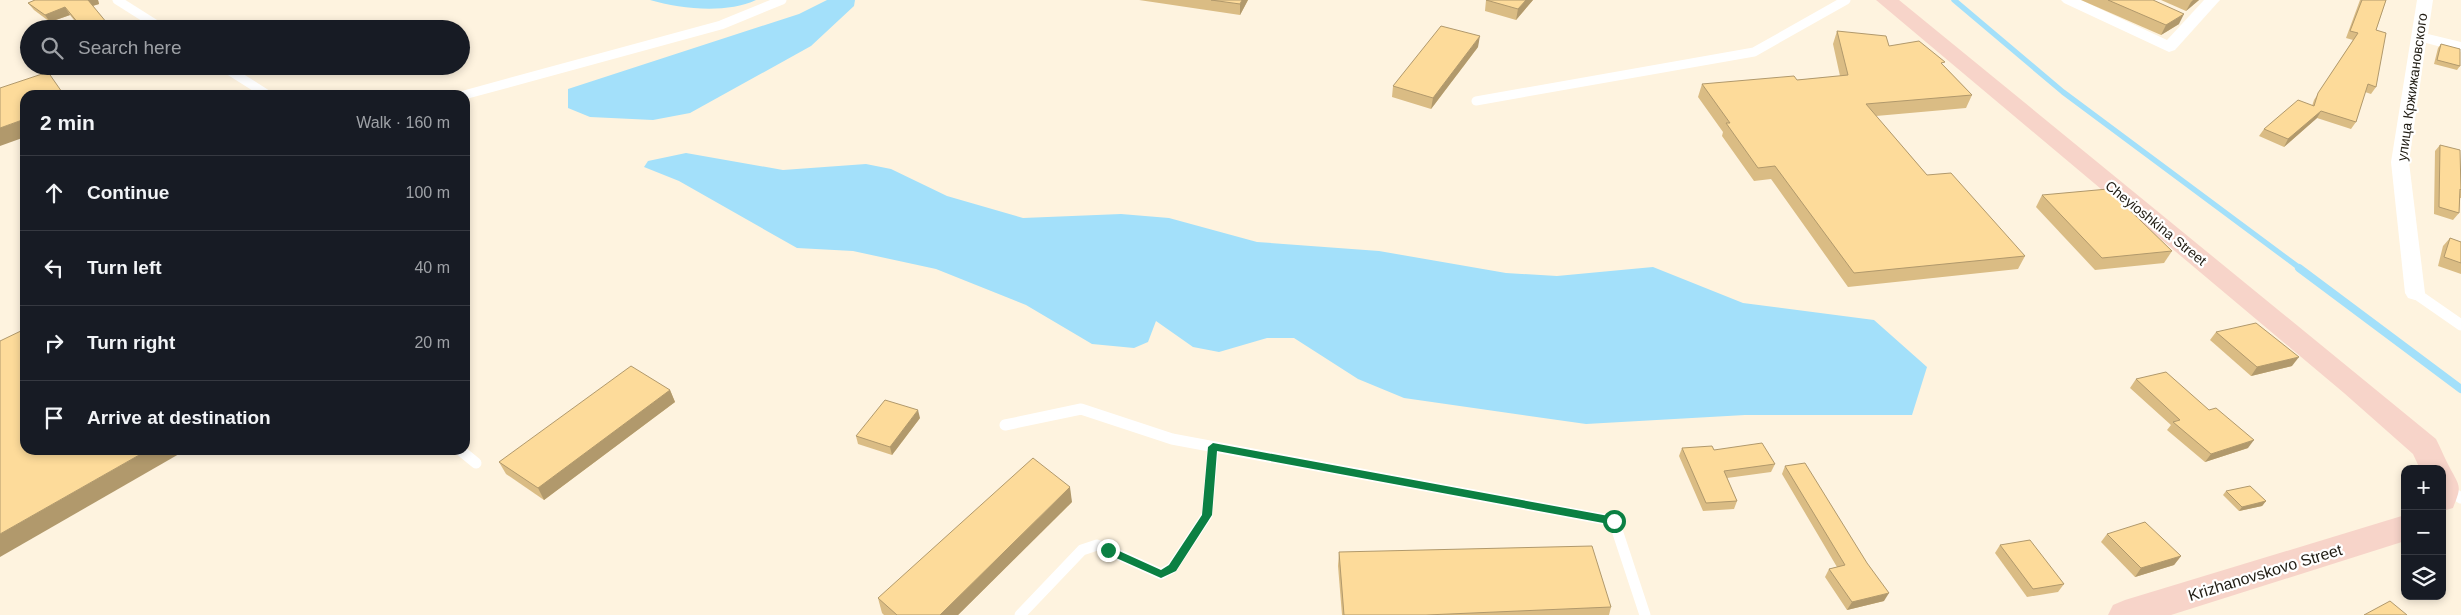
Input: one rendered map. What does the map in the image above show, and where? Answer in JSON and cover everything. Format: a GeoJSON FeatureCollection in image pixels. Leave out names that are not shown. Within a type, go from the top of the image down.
{"type":"FeatureCollection","features":[{"type":"Feature","properties":{"kind":"street","name":"Cheyioshkina Street"},"geometry":{"type":"LineString","coordinates":[[1886,0],[2354,386],[2428,465]]}},
{"type":"Feature","properties":{"kind":"street"},"geometry":{"type":"LineString","coordinates":[[2068,0],[2169,47],[2212,0]]}},
{"type":"Feature","properties":{"kind":"street","name":"улица Кржижановского"},"geometry":{"type":"LineString","coordinates":[[2415,293],[2400,162],[2425,0]]}},
{"type":"Feature","properties":{"kind":"street"},"geometry":{"type":"LineString","coordinates":[[2176,15],[2193,22]]}},
{"type":"Feature","properties":{"kind":"street"},"geometry":{"type":"LineString","coordinates":[[2419,37],[2461,47]]}},
{"type":"Feature","properties":{"kind":"street","name":"Krizhanovskovo Street"},"geometry":{"type":"LineString","coordinates":[[2124,615],[2401,529]]}},
{"type":"Feature","properties":{"kind":"lane"},"geometry":{"type":"LineString","coordinates":[[117,0],[149,20]]}},
{"type":"Feature","properties":{"kind":"lane"},"geometry":{"type":"LineString","coordinates":[[470,93],[721,25],[782,0]]}},
{"type":"Feature","properties":{"kind":"lane"},"geometry":{"type":"LineString","coordinates":[[1476,101],[1754,52],[1846,0]]}},
{"type":"Feature","properties":{"kind":"lane"},"geometry":{"type":"LineString","coordinates":[[236,75],[260,90]]}},
{"type":"Feature","properties":{"kind":"lane"},"geometry":{"type":"LineString","coordinates":[[2415,293],[2461,326]]}},
{"type":"Feature","properties":{"kind":"lane"},"geometry":{"type":"LineString","coordinates":[[1005,425],[1081,410],[1172,440],[1614,521],[1645,615]]}},
{"type":"Feature","properties":{"kind":"lane"},"geometry":{"type":"LineString","coordinates":[[1020,615],[1082,550],[1090,547],[1097,545],[1161,574],[1172,568],[1207,515],[1213,447]]}},
{"type":"Feature","properties":{"kind":"lane"},"geometry":{"type":"LineString","coordinates":[[466,455],[476,463]]}},
{"type":"Feature","properties":{"kind":"water"},"geometry":{"type":"Polygon","coordinates":[[[650,0],[756,0],[731,7],[703,9],[675,6],[650,0]]]}},
{"type":"Feature","properties":{"kind":"water"},"geometry":{"type":"Polygon","coordinates":[[[827,0],[855,0],[854,6],[811,46],[690,113],[653,120],[590,117],[568,108],[568,89],[799,14],[827,0]]]}},
{"type":"Feature","properties":{"kind":"water"},"geometry":{"type":"Polygon","coordinates":[[[686,153],[783,170],[866,164],[891,169],[947,196],[1023,218],[1121,214],[1169,218],[1257,242],[1379,251],[1506,273],[1557,276],[1653,267],[1743,303],[1874,320],[1927,367],[1912,415],[1745,415],[1586,424],[1404,398],[1358,379],[1294,338],[1267,338],[1219,352],[1193,347],[1156,321],[1148,342],[1134,348],[1092,344],[1026,305],[936,269],[853,251],[797,248],[679,181],[644,167],[648,161],[686,153]]]}},
{"type":"Feature","properties":{"kind":"building"},"geometry":{"type":"Polygon","coordinates":[[[35,0],[88,0],[105,20],[76,20],[65,7],[45,15],[28,3],[35,0]]]}},
{"type":"Feature","properties":{"kind":"building"},"geometry":{"type":"Polygon","coordinates":[[[1211,0],[1242,0],[1240,4],[1211,0]]]}},
{"type":"Feature","properties":{"kind":"building"},"geometry":{"type":"Polygon","coordinates":[[[1486,0],[1526,0],[1518,9],[1486,0]]]}},
{"type":"Feature","properties":{"kind":"building"},"geometry":{"type":"Polygon","coordinates":[[[2108,0],[2153,0],[2184,14],[2166,25],[2108,0]]]}},
{"type":"Feature","properties":{"kind":"building"},"geometry":{"type":"Polygon","coordinates":[[[2362,0],[2386,0],[2376,30],[2386,33],[2376,87],[2368,84],[2356,122],[2321,111],[2288,139],[2264,129],[2298,100],[2314,106],[2318,93],[2358,33],[2350,31],[2362,0]]]}},
{"type":"Feature","properties":{"kind":"building"},"geometry":{"type":"Polygon","coordinates":[[[1441,26],[1480,36],[1433,98],[1393,86],[1441,26]]]}},
{"type":"Feature","properties":{"kind":"building"},"geometry":{"type":"Polygon","coordinates":[[[1837,31],[1886,36],[1889,46],[1919,41],[1945,62],[1941,63],[1972,95],[1866,104],[1927,175],[1951,173],[2025,256],[1854,273],[1775,166],[1758,168],[1726,123],[1730,123],[1702,84],[1794,76],[1797,80],[1848,75],[1837,31]]]}},
{"type":"Feature","properties":{"kind":"building"},"geometry":{"type":"Polygon","coordinates":[[[2441,44],[2460,49],[2460,66],[2437,60],[2441,44]]]}},
{"type":"Feature","properties":{"kind":"building"},"geometry":{"type":"Polygon","coordinates":[[[39,75],[50,75],[61,90],[20,90],[20,121],[0,128],[0,88],[39,75]]]}},
{"type":"Feature","properties":{"kind":"building"},"geometry":{"type":"Polygon","coordinates":[[[2440,145],[2460,150],[2461,190],[2459,213],[2439,207],[2440,145]]]}},
{"type":"Feature","properties":{"kind":"building"},"geometry":{"type":"Polygon","coordinates":[[[2108,189],[2172,251],[2102,258],[2042,195],[2108,189]]]}},
{"type":"Feature","properties":{"kind":"building"},"geometry":{"type":"Polygon","coordinates":[[[2450,238],[2461,242],[2461,263],[2444,257],[2450,238]]]}},
{"type":"Feature","properties":{"kind":"building"},"geometry":{"type":"Polygon","coordinates":[[[2256,323],[2299,357],[2257,367],[2216,332],[2256,323]]]}},
{"type":"Feature","properties":{"kind":"building"},"geometry":{"type":"Polygon","coordinates":[[[20,331],[20,455],[139,455],[0,534],[0,341],[20,331]]]}},
{"type":"Feature","properties":{"kind":"building"},"geometry":{"type":"Polygon","coordinates":[[[631,366],[670,390],[538,488],[499,462],[631,366]]]}},
{"type":"Feature","properties":{"kind":"building"},"geometry":{"type":"Polygon","coordinates":[[[2166,372],[2209,410],[2216,408],[2254,440],[2211,454],[2173,422],[2180,420],[2136,379],[2166,372]]]}},
{"type":"Feature","properties":{"kind":"building"},"geometry":{"type":"Polygon","coordinates":[[[885,400],[918,410],[890,447],[856,436],[885,400]]]}},
{"type":"Feature","properties":{"kind":"building"},"geometry":{"type":"Polygon","coordinates":[[[1762,443],[1775,464],[1724,471],[1737,501],[1706,503],[1682,448],[1712,446],[1714,450],[1762,443]]]}},
{"type":"Feature","properties":{"kind":"building"},"geometry":{"type":"Polygon","coordinates":[[[1033,458],[1070,487],[940,615],[897,615],[878,598],[1033,458]]]}},
{"type":"Feature","properties":{"kind":"building"},"geometry":{"type":"Polygon","coordinates":[[[1805,463],[1867,563],[1889,593],[1852,602],[1829,569],[1845,565],[1785,466],[1805,463]]]}},
{"type":"Feature","properties":{"kind":"building"},"geometry":{"type":"Polygon","coordinates":[[[2250,486],[2266,501],[2242,507],[2226,491],[2250,486]]]}},
{"type":"Feature","properties":{"kind":"building"},"geometry":{"type":"Polygon","coordinates":[[[2145,522],[2181,556],[2141,568],[2107,534],[2145,522]]]}},
{"type":"Feature","properties":{"kind":"building"},"geometry":{"type":"Polygon","coordinates":[[[2030,540],[2064,584],[2033,589],[2000,545],[2030,540]]]}},
{"type":"Feature","properties":{"kind":"building"},"geometry":{"type":"Polygon","coordinates":[[[1592,546],[1611,607],[1426,615],[1344,615],[1339,552],[1592,546]]]}},
{"type":"Feature","properties":{"kind":"building"},"geometry":{"type":"Polygon","coordinates":[[[2390,601],[2407,615],[2364,615],[2390,601]]]}},
{"type":"Feature","properties":{"kind":"waterway"},"geometry":{"type":"LineString","coordinates":[[1954,0],[2063,92],[2301,269]]}},
{"type":"Feature","properties":{"kind":"waterway"},"geometry":{"type":"LineString","coordinates":[[2299,268],[2461,389]]}},
{"type":"Feature","properties":{"kind":"route"},"geometry":{"type":"LineString","coordinates":[[1108,550],[1161,574],[1172,568],[1207,515],[1213,447],[1614,521]]}}]}
